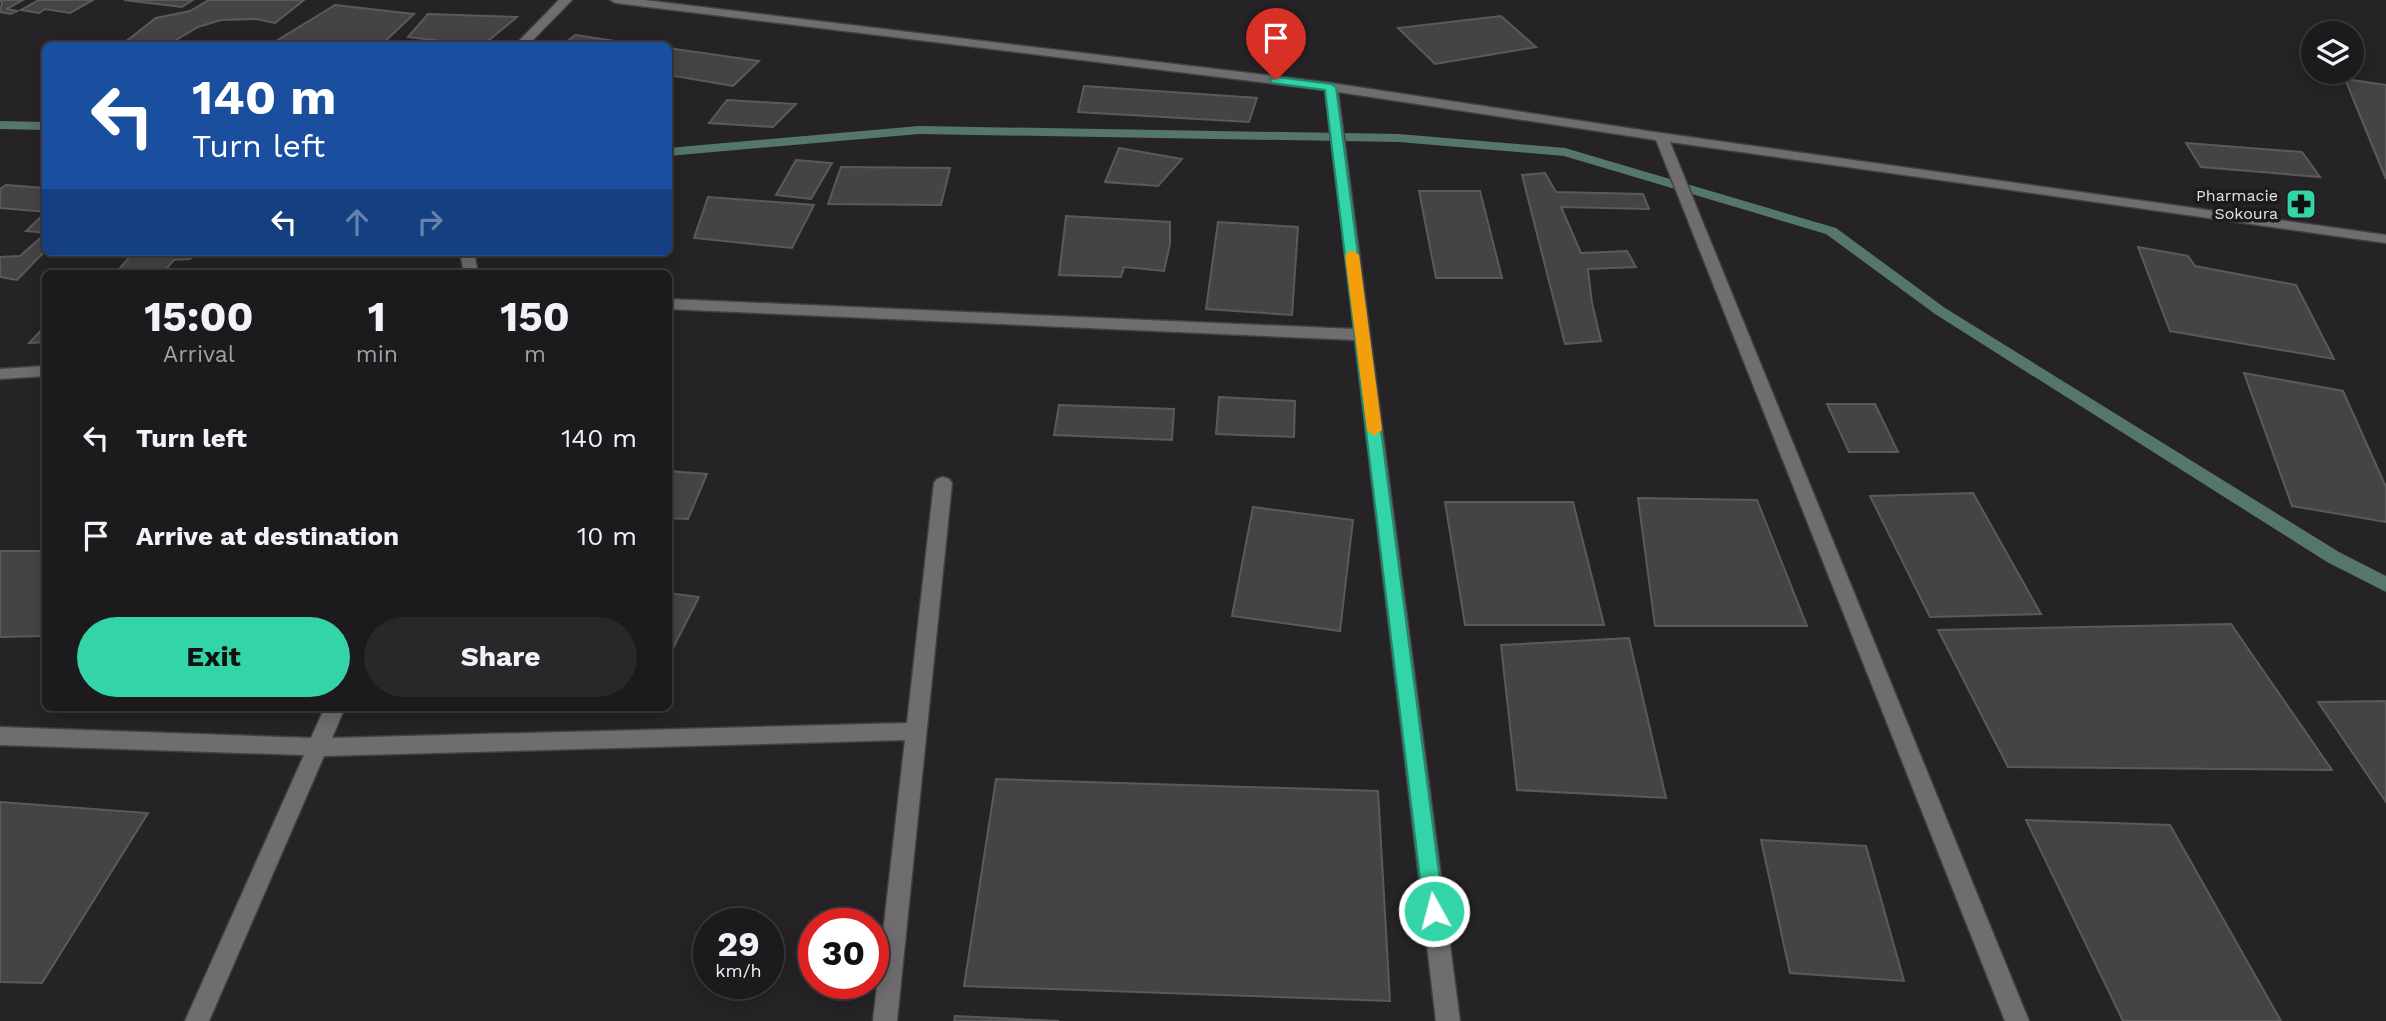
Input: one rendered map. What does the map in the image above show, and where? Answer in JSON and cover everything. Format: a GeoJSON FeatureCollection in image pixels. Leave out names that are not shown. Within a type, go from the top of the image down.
{"type":"FeatureCollection","features":[{"type":"Feature","properties":{"kind":"street"},"geometry":{"type":"LineString","coordinates":[[524,42],[566,0]]}},
{"type":"Feature","properties":{"kind":"street"},"geometry":{"type":"LineString","coordinates":[[616,0],[1331,87],[1661,137],[2386,239]]}},
{"type":"Feature","properties":{"kind":"street"},"geometry":{"type":"LineString","coordinates":[[1331,87],[1448,1021]]}},
{"type":"Feature","properties":{"kind":"street"},"geometry":{"type":"LineString","coordinates":[[1661,137],[2017,1021]]}},
{"type":"Feature","properties":{"kind":"street"},"geometry":{"type":"LineString","coordinates":[[672,304],[1362,335]]}},
{"type":"Feature","properties":{"kind":"street"},"geometry":{"type":"LineString","coordinates":[[0,374],[42,370]]}},
{"type":"Feature","properties":{"kind":"street"},"geometry":{"type":"LineString","coordinates":[[885,1021],[943,483]]}},
{"type":"Feature","properties":{"kind":"street"},"geometry":{"type":"LineString","coordinates":[[197,1021],[333,711]]}},
{"type":"Feature","properties":{"kind":"street"},"geometry":{"type":"LineString","coordinates":[[0,736],[318,747],[917,731]]}},
{"type":"Feature","properties":{"kind":"building"},"geometry":{"type":"Polygon","coordinates":[[[0,0],[23,0],[7,9],[17,11],[11,14],[0,12],[0,0]]]}},
{"type":"Feature","properties":{"kind":"building"},"geometry":{"type":"Polygon","coordinates":[[[39,0],[93,0],[70,13],[45,9],[39,13],[21,10],[39,0]]]}},
{"type":"Feature","properties":{"kind":"building"},"geometry":{"type":"Polygon","coordinates":[[[124,0],[193,0],[182,7],[124,0]]]}},
{"type":"Feature","properties":{"kind":"building"},"geometry":{"type":"Polygon","coordinates":[[[209,0],[304,0],[275,23],[256,19],[221,20],[198,27],[173,42],[125,42],[156,18],[190,11],[209,0]]]}},
{"type":"Feature","properties":{"kind":"building"},"geometry":{"type":"Polygon","coordinates":[[[335,5],[414,14],[384,42],[275,42],[335,5]]]}},
{"type":"Feature","properties":{"kind":"building"},"geometry":{"type":"Polygon","coordinates":[[[428,14],[517,17],[487,42],[449,42],[408,37],[428,14]]]}},
{"type":"Feature","properties":{"kind":"building"},"geometry":{"type":"Polygon","coordinates":[[[1501,16],[1536,47],[1435,64],[1398,28],[1501,16]]]}},
{"type":"Feature","properties":{"kind":"building"},"geometry":{"type":"Polygon","coordinates":[[[575,35],[622,42],[566,42],[575,35]]]}},
{"type":"Feature","properties":{"kind":"building"},"geometry":{"type":"Polygon","coordinates":[[[672,49],[759,61],[733,86],[672,76],[672,49]]]}},
{"type":"Feature","properties":{"kind":"building"},"geometry":{"type":"Polygon","coordinates":[[[2364,82],[2386,85],[2386,179],[2347,84],[2364,84],[2364,82]]]}},
{"type":"Feature","properties":{"kind":"building"},"geometry":{"type":"Polygon","coordinates":[[[1084,86],[1257,98],[1249,122],[1078,112],[1084,86]]]}},
{"type":"Feature","properties":{"kind":"building"},"geometry":{"type":"Polygon","coordinates":[[[727,100],[796,104],[773,127],[709,123],[727,100]]]}},
{"type":"Feature","properties":{"kind":"building"},"geometry":{"type":"Polygon","coordinates":[[[2186,143],[2302,152],[2320,177],[2201,167],[2186,143]]]}},
{"type":"Feature","properties":{"kind":"building"},"geometry":{"type":"Polygon","coordinates":[[[1119,148],[1182,159],[1158,186],[1105,182],[1119,148]]]}},
{"type":"Feature","properties":{"kind":"building"},"geometry":{"type":"Polygon","coordinates":[[[796,160],[832,163],[811,199],[776,195],[796,160]]]}},
{"type":"Feature","properties":{"kind":"building"},"geometry":{"type":"Polygon","coordinates":[[[841,167],[950,168],[941,205],[828,204],[841,167]]]}},
{"type":"Feature","properties":{"kind":"building"},"geometry":{"type":"Polygon","coordinates":[[[1545,173],[1556,192],[1643,194],[1649,209],[1561,207],[1581,253],[1627,251],[1636,267],[1588,269],[1592,303],[1601,341],[1565,344],[1522,175],[1545,173]]]}},
{"type":"Feature","properties":{"kind":"building"},"geometry":{"type":"Polygon","coordinates":[[[6,185],[42,188],[42,212],[0,208],[0,189],[6,185]]]}},
{"type":"Feature","properties":{"kind":"building"},"geometry":{"type":"Polygon","coordinates":[[[1419,191],[1480,191],[1502,278],[1436,278],[1419,191]]]}},
{"type":"Feature","properties":{"kind":"building"},"geometry":{"type":"Polygon","coordinates":[[[708,197],[814,205],[792,248],[694,238],[708,197]]]}},
{"type":"Feature","properties":{"kind":"building"},"geometry":{"type":"Polygon","coordinates":[[[42,216],[42,233],[26,231],[42,216]]]}},
{"type":"Feature","properties":{"kind":"building"},"geometry":{"type":"Polygon","coordinates":[[[1066,216],[1170,222],[1170,244],[1164,271],[1124,267],[1121,277],[1059,275],[1066,216]]]}},
{"type":"Feature","properties":{"kind":"building"},"geometry":{"type":"Polygon","coordinates":[[[1218,222],[1298,227],[1292,315],[1206,309],[1218,222]]]}},
{"type":"Feature","properties":{"kind":"building"},"geometry":{"type":"Polygon","coordinates":[[[42,237],[42,254],[17,280],[0,277],[0,257],[20,256],[42,237]]]}},
{"type":"Feature","properties":{"kind":"building"},"geometry":{"type":"Polygon","coordinates":[[[2138,247],[2188,256],[2195,266],[2296,285],[2334,359],[2170,331],[2138,247]]]}},
{"type":"Feature","properties":{"kind":"building"},"geometry":{"type":"Polygon","coordinates":[[[130,256],[193,256],[190,259],[174,260],[166,269],[119,269],[130,256]]]}},
{"type":"Feature","properties":{"kind":"building"},"geometry":{"type":"Polygon","coordinates":[[[42,329],[42,342],[29,343],[42,329]]]}},
{"type":"Feature","properties":{"kind":"building"},"geometry":{"type":"Polygon","coordinates":[[[2244,373],[2343,391],[2386,487],[2386,522],[2292,506],[2244,373]]]}},
{"type":"Feature","properties":{"kind":"building"},"geometry":{"type":"Polygon","coordinates":[[[1219,397],[1295,401],[1294,437],[1216,434],[1219,397]]]}},
{"type":"Feature","properties":{"kind":"building"},"geometry":{"type":"Polygon","coordinates":[[[1827,404],[1875,404],[1898,452],[1849,452],[1827,404]]]}},
{"type":"Feature","properties":{"kind":"building"},"geometry":{"type":"Polygon","coordinates":[[[1059,405],[1174,409],[1172,440],[1054,435],[1059,405]]]}},
{"type":"Feature","properties":{"kind":"building"},"geometry":{"type":"Polygon","coordinates":[[[672,471],[707,474],[688,519],[672,518],[672,471]]]}},
{"type":"Feature","properties":{"kind":"building"},"geometry":{"type":"Polygon","coordinates":[[[1973,493],[2041,614],[1930,617],[1870,496],[1973,493]]]}},
{"type":"Feature","properties":{"kind":"building"},"geometry":{"type":"Polygon","coordinates":[[[1638,498],[1757,500],[1807,626],[1655,626],[1638,498]]]}},
{"type":"Feature","properties":{"kind":"building"},"geometry":{"type":"Polygon","coordinates":[[[1445,502],[1573,502],[1604,625],[1465,625],[1445,502]]]}},
{"type":"Feature","properties":{"kind":"building"},"geometry":{"type":"Polygon","coordinates":[[[1253,507],[1353,520],[1340,631],[1232,616],[1253,507]]]}},
{"type":"Feature","properties":{"kind":"building"},"geometry":{"type":"Polygon","coordinates":[[[0,551],[42,551],[42,636],[0,637],[0,551]]]}},
{"type":"Feature","properties":{"kind":"building"},"geometry":{"type":"Polygon","coordinates":[[[672,594],[699,597],[672,650],[672,594]]]}},
{"type":"Feature","properties":{"kind":"building"},"geometry":{"type":"Polygon","coordinates":[[[2231,624],[2332,770],[2008,767],[1938,630],[2231,624]]]}},
{"type":"Feature","properties":{"kind":"building"},"geometry":{"type":"Polygon","coordinates":[[[1629,638],[1666,798],[1517,790],[1501,645],[1629,638]]]}},
{"type":"Feature","properties":{"kind":"building"},"geometry":{"type":"Polygon","coordinates":[[[2386,701],[2386,802],[2318,702],[2386,701]]]}},
{"type":"Feature","properties":{"kind":"building"},"geometry":{"type":"Polygon","coordinates":[[[996,779],[1378,791],[1390,1001],[964,986],[996,779]]]}},
{"type":"Feature","properties":{"kind":"building"},"geometry":{"type":"Polygon","coordinates":[[[0,802],[148,813],[42,983],[0,982],[0,802]]]}},
{"type":"Feature","properties":{"kind":"building"},"geometry":{"type":"Polygon","coordinates":[[[2026,820],[2170,825],[2281,1021],[2123,1021],[2026,820]]]}},
{"type":"Feature","properties":{"kind":"building"},"geometry":{"type":"Polygon","coordinates":[[[1761,840],[1866,846],[1904,981],[1790,973],[1761,840]]]}},
{"type":"Feature","properties":{"kind":"building"},"geometry":{"type":"Polygon","coordinates":[[[955,1016],[1059,1021],[954,1021],[955,1016]]]}},
{"type":"Feature","properties":{"kind":"waterway"},"geometry":{"type":"LineString","coordinates":[[0,125],[42,126]]}},
{"type":"Feature","properties":{"kind":"waterway"},"geometry":{"type":"LineString","coordinates":[[672,152],[919,130],[1399,138],[1565,152],[1831,231],[1940,311],[2333,557],[2386,585]]}},
{"type":"Feature","properties":{"kind":"slow traffic"},"geometry":{"type":"LineString","coordinates":[[1352,255],[1374,430]]}},
{"type":"Feature","properties":{"kind":"place","name":"Pharmacie Sokoura"},"geometry":{"type":"Point","coordinates":[2301,204]}},
{"type":"Feature","properties":{"kind":"route"},"geometry":{"type":"LineString","coordinates":[[1276,80],[1331,87],[1434,911]]}}]}
